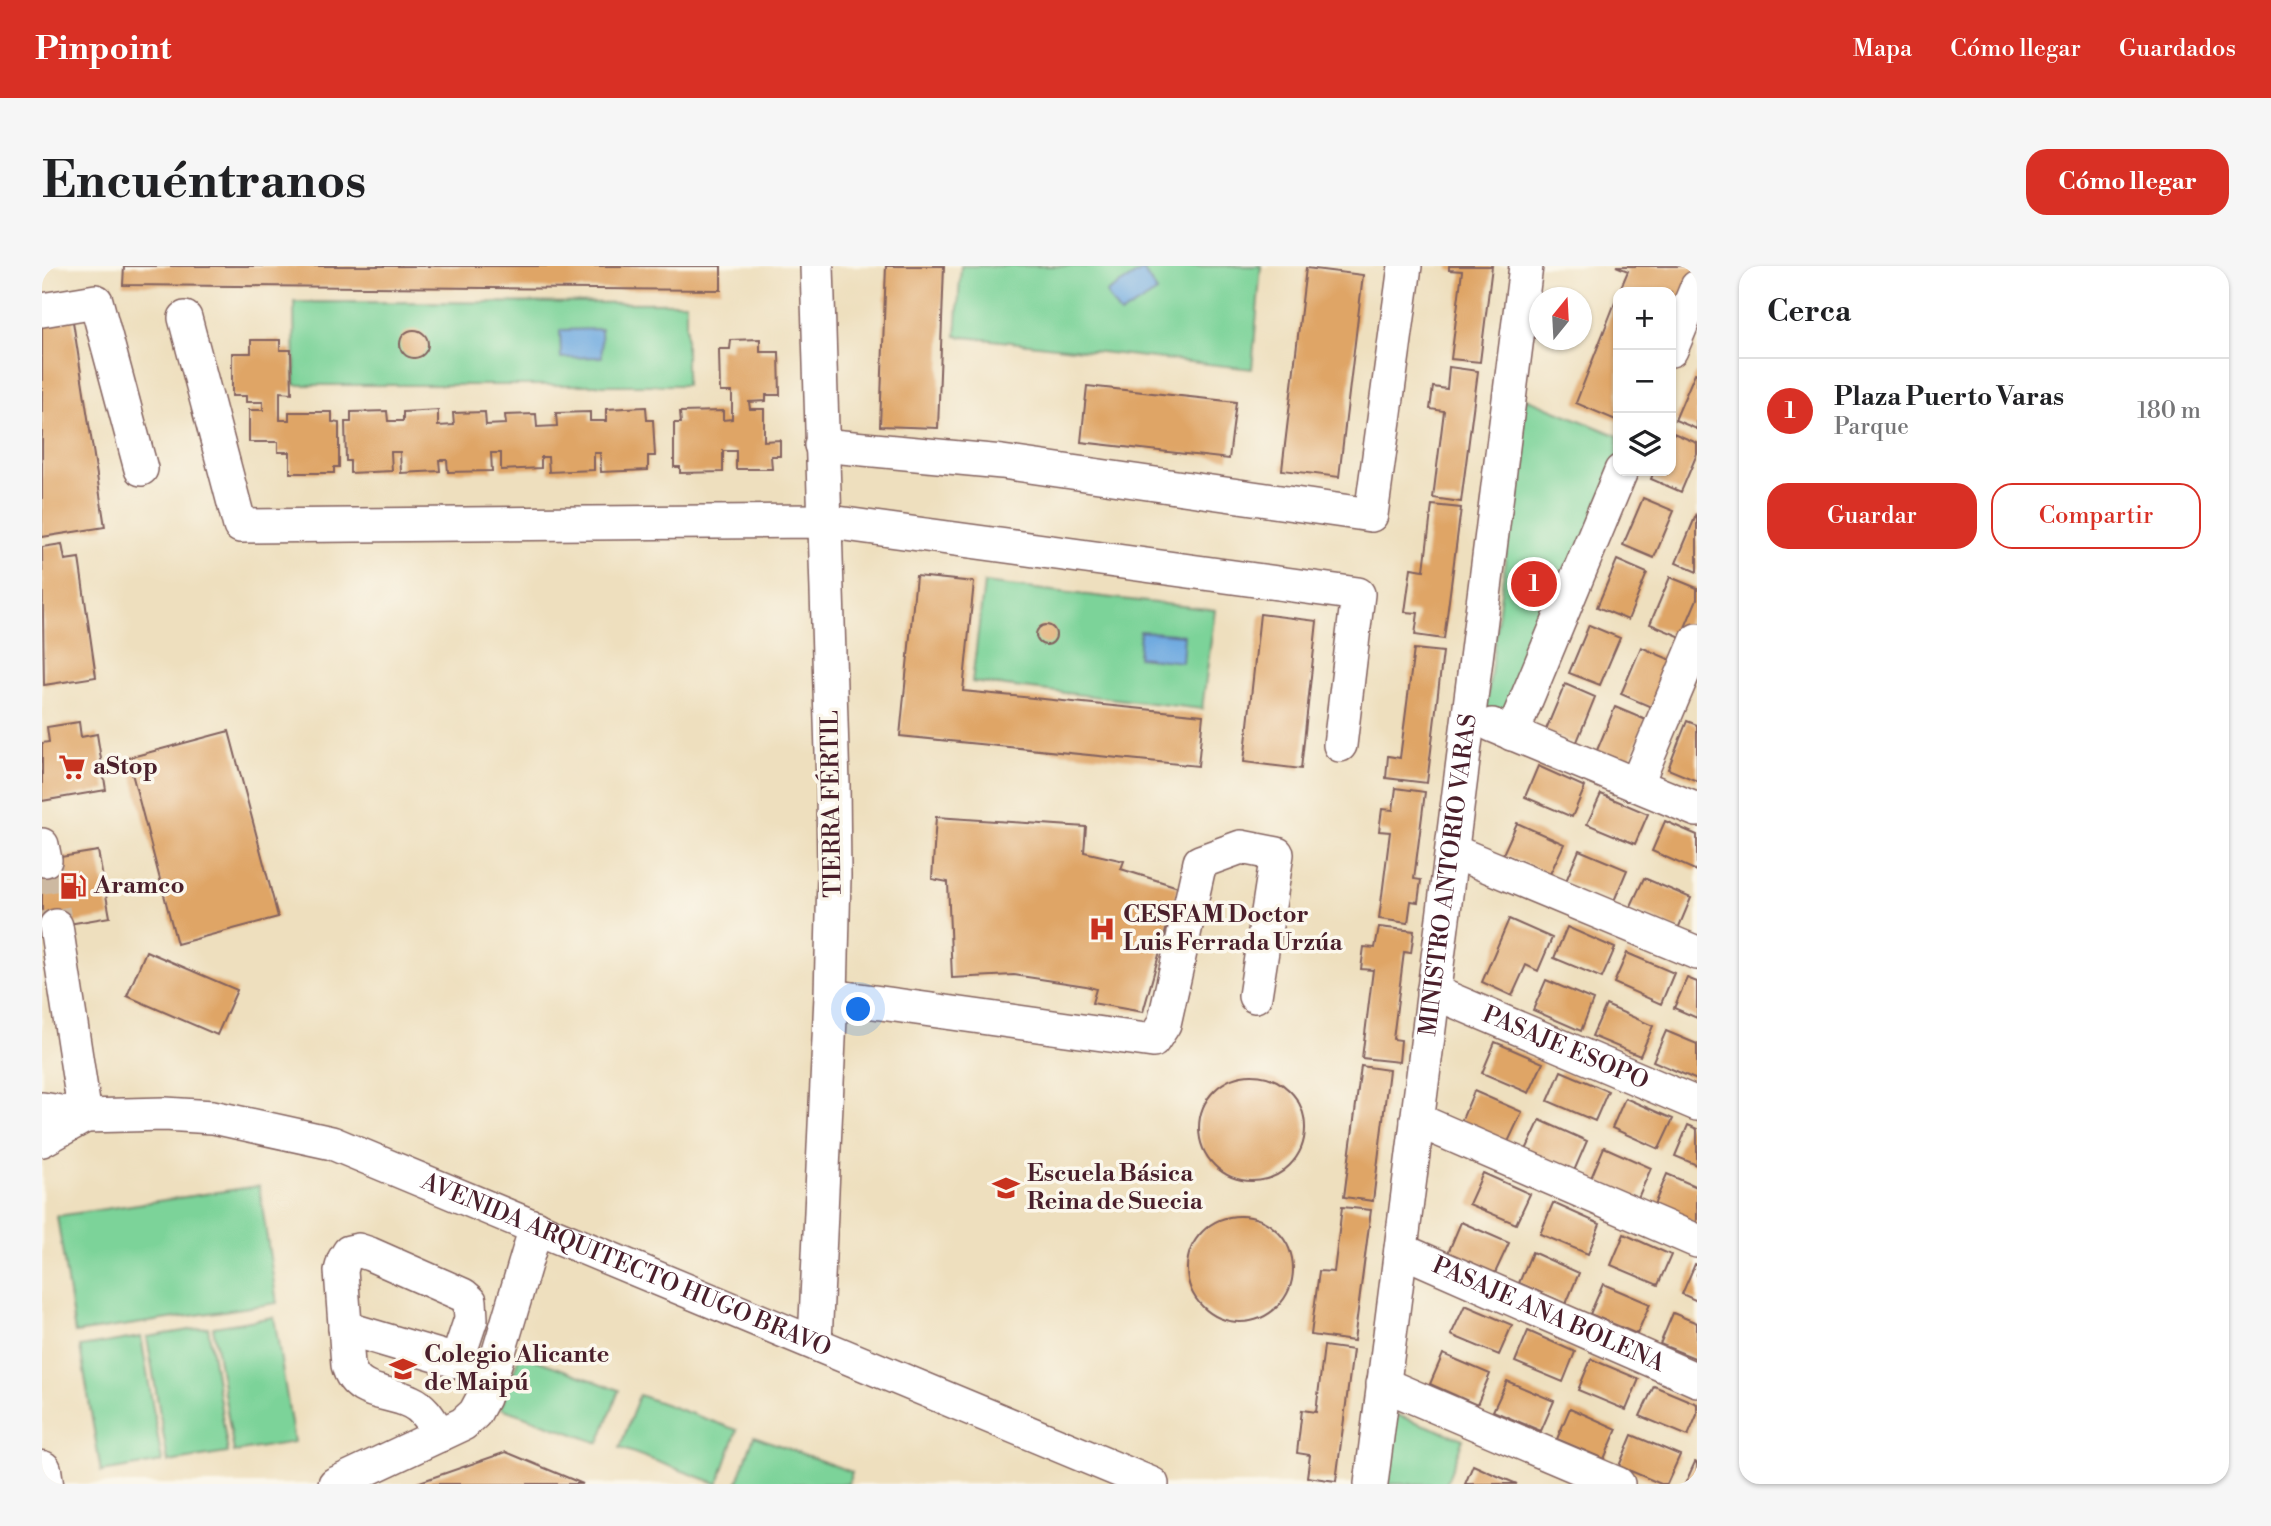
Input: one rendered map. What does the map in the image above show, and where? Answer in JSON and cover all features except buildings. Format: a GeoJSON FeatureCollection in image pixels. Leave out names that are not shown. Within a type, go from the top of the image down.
{"type":"FeatureCollection","features":[{"type":"Feature","properties":{"kind":"main road"},"geometry":{"type":"LineString","coordinates":[[42,1470],[44,1484]]}},
{"type":"Feature","properties":{"kind":"street","name":"TIERRA FÉRTIL"},"geometry":{"type":"LineString","coordinates":[[815,1342],[831,996],[833,785],[817,266]]}},
{"type":"Feature","properties":{"kind":"street"},"geometry":{"type":"LineString","coordinates":[[821,445],[1002,462],[1371,515],[1405,266]]}},
{"type":"Feature","properties":{"kind":"street","name":"MINISTRO ANTORIO VARAS"},"geometry":{"type":"LineString","coordinates":[[1371,1484],[1526,266]]}},
{"type":"Feature","properties":{"kind":"street"},"geometry":{"type":"LineString","coordinates":[[1676,338],[1697,287]]}},
{"type":"Feature","properties":{"kind":"street"},"geometry":{"type":"LineString","coordinates":[[42,310],[96,301],[141,469]]}},
{"type":"Feature","properties":{"kind":"street"},"geometry":{"type":"LineString","coordinates":[[185,318],[240,526],[824,521],[1358,594],[1340,745]]}},
{"type":"Feature","properties":{"kind":"street"},"geometry":{"type":"LineString","coordinates":[[1512,734],[1619,476]]}},
{"type":"Feature","properties":{"kind":"street"},"geometry":{"type":"LineString","coordinates":[[1636,785],[1697,639]]}},
{"type":"Feature","properties":{"kind":"street"},"geometry":{"type":"LineString","coordinates":[[1469,716],[1697,810]]}},
{"type":"Feature","properties":{"kind":"street"},"geometry":{"type":"LineString","coordinates":[[831,996],[1153,1041],[1164,1024],[1200,862],[1241,847],[1276,854],[1255,996]]}},
{"type":"Feature","properties":{"kind":"street"},"geometry":{"type":"LineString","coordinates":[[1452,850],[1697,953]]}},
{"type":"Feature","properties":{"kind":"street"},"geometry":{"type":"LineString","coordinates":[[56,926],[52,972],[85,1116]]}},
{"type":"Feature","properties":{"kind":"street","name":"PASAJE ESOPO"},"geometry":{"type":"LineString","coordinates":[[1433,992],[1697,1104]]}},
{"type":"Feature","properties":{"kind":"street","name":"AVENIDA ARQUITECTO HUGO BRAVO"},"geometry":{"type":"LineString","coordinates":[[42,1109],[85,1116],[165,1114],[214,1117],[332,1143],[1152,1484]]}},
{"type":"Feature","properties":{"kind":"street","name":"AVENIDA ARQUITECTO HUGO BRAVO"},"geometry":{"type":"LineString","coordinates":[[42,1140],[85,1116]]}},
{"type":"Feature","properties":{"kind":"street"},"geometry":{"type":"LineString","coordinates":[[1418,1120],[1697,1241]]}},
{"type":"Feature","properties":{"kind":"street"},"geometry":{"type":"LineString","coordinates":[[335,1484],[463,1424],[475,1413],[492,1371],[536,1227]]}},
{"type":"Feature","properties":{"kind":"street"},"geometry":{"type":"LineString","coordinates":[[440,1435],[423,1410],[411,1402],[360,1385],[351,1377],[341,1270],[349,1252],[358,1250],[463,1295],[470,1301],[471,1319],[457,1361]]}},
{"type":"Feature","properties":{"kind":"street","name":"PASAJE ANA BOLENA"},"geometry":{"type":"LineString","coordinates":[[1401,1250],[1697,1380]]}},
{"type":"Feature","properties":{"kind":"street"},"geometry":{"type":"LineString","coordinates":[[345,1328],[492,1371]]}},
{"type":"Feature","properties":{"kind":"street"},"geometry":{"type":"LineString","coordinates":[[1383,1384],[1618,1484]]}},
{"type":"Feature","properties":{"kind":"green space"},"geometry":{"type":"Polygon","coordinates":[[[961,266],[1261,266],[1252,369],[956,336],[961,266]]]}},
{"type":"Feature","properties":{"kind":"green space"},"geometry":{"type":"Polygon","coordinates":[[[294,302],[686,303],[686,385],[295,385],[294,302]]]}},
{"type":"Feature","properties":{"kind":"green space"},"geometry":{"type":"Polygon","coordinates":[[[1526,398],[1613,434],[1613,469],[1509,725],[1486,710],[1526,398]]]}},
{"type":"Feature","properties":{"kind":"green space"},"geometry":{"type":"Polygon","coordinates":[[[984,583],[1215,610],[1202,709],[972,682],[984,583]]]}},
{"type":"Feature","properties":{"kind":"green space"},"geometry":{"type":"Polygon","coordinates":[[[259,1186],[277,1303],[75,1333],[57,1216],[259,1186]]]}},
{"type":"Feature","properties":{"kind":"green space"},"geometry":{"type":"Polygon","coordinates":[[[274,1317],[294,1442],[234,1452],[213,1327],[274,1317]]]}},
{"type":"Feature","properties":{"kind":"green space"},"geometry":{"type":"Polygon","coordinates":[[[208,1327],[228,1453],[168,1462],[147,1337],[208,1327]]]}},
{"type":"Feature","properties":{"kind":"green space"},"geometry":{"type":"Polygon","coordinates":[[[141,1337],[162,1462],[101,1472],[80,1347],[141,1337]]]}},
{"type":"Feature","properties":{"kind":"green space"},"geometry":{"type":"Polygon","coordinates":[[[520,1354],[619,1390],[599,1443],[501,1408],[520,1354]]]}},
{"type":"Feature","properties":{"kind":"green space"},"geometry":{"type":"Polygon","coordinates":[[[639,1395],[737,1430],[718,1484],[620,1448],[639,1395]]]}},
{"type":"Feature","properties":{"kind":"green space"},"geometry":{"type":"Polygon","coordinates":[[[1394,1414],[1463,1439],[1446,1484],[1386,1484],[1394,1414]]]}},
{"type":"Feature","properties":{"kind":"green space"},"geometry":{"type":"Polygon","coordinates":[[[754,1436],[852,1472],[848,1484],[737,1484],[754,1436]]]}},
{"type":"Feature","properties":{"kind":"water"},"geometry":{"type":"Polygon","coordinates":[[[1143,270],[1157,292],[1120,315],[1106,293],[1143,270]]]}},
{"type":"Feature","properties":{"kind":"water"},"geometry":{"type":"Polygon","coordinates":[[[601,329],[602,357],[561,358],[560,330],[601,329]]]}},
{"type":"Feature","properties":{"kind":"water"},"geometry":{"type":"Polygon","coordinates":[[[1140,631],[1184,635],[1182,662],[1138,657],[1140,631]]]}},
{"type":"Feature","properties":{"kind":"tunnel"},"geometry":{"type":"LineString","coordinates":[[45,860],[56,926]]}},
{"type":"Feature","properties":{"kind":"place","name":"Plaza Puerto Varas"},"geometry":{"type":"Point","coordinates":[1534,584]}},
{"type":"Feature","properties":{"kind":"place","name":"aStop"},"geometry":{"type":"Point","coordinates":[72,767]}},
{"type":"Feature","properties":{"kind":"place","name":"Aramco"},"geometry":{"type":"Point","coordinates":[73,886]}},
{"type":"Feature","properties":{"kind":"place","name":"CESFAM Doctor Luis Ferrada Urzúa"},"geometry":{"type":"Point","coordinates":[1102,929]}},
{"type":"Feature","properties":{"kind":"place","name":"Escuela Básica Reina de Suecia"},"geometry":{"type":"Point","coordinates":[1006,1188]}},
{"type":"Feature","properties":{"kind":"place","name":"Colegio Alicante de Maipú"},"geometry":{"type":"Point","coordinates":[403,1369]}}]}
